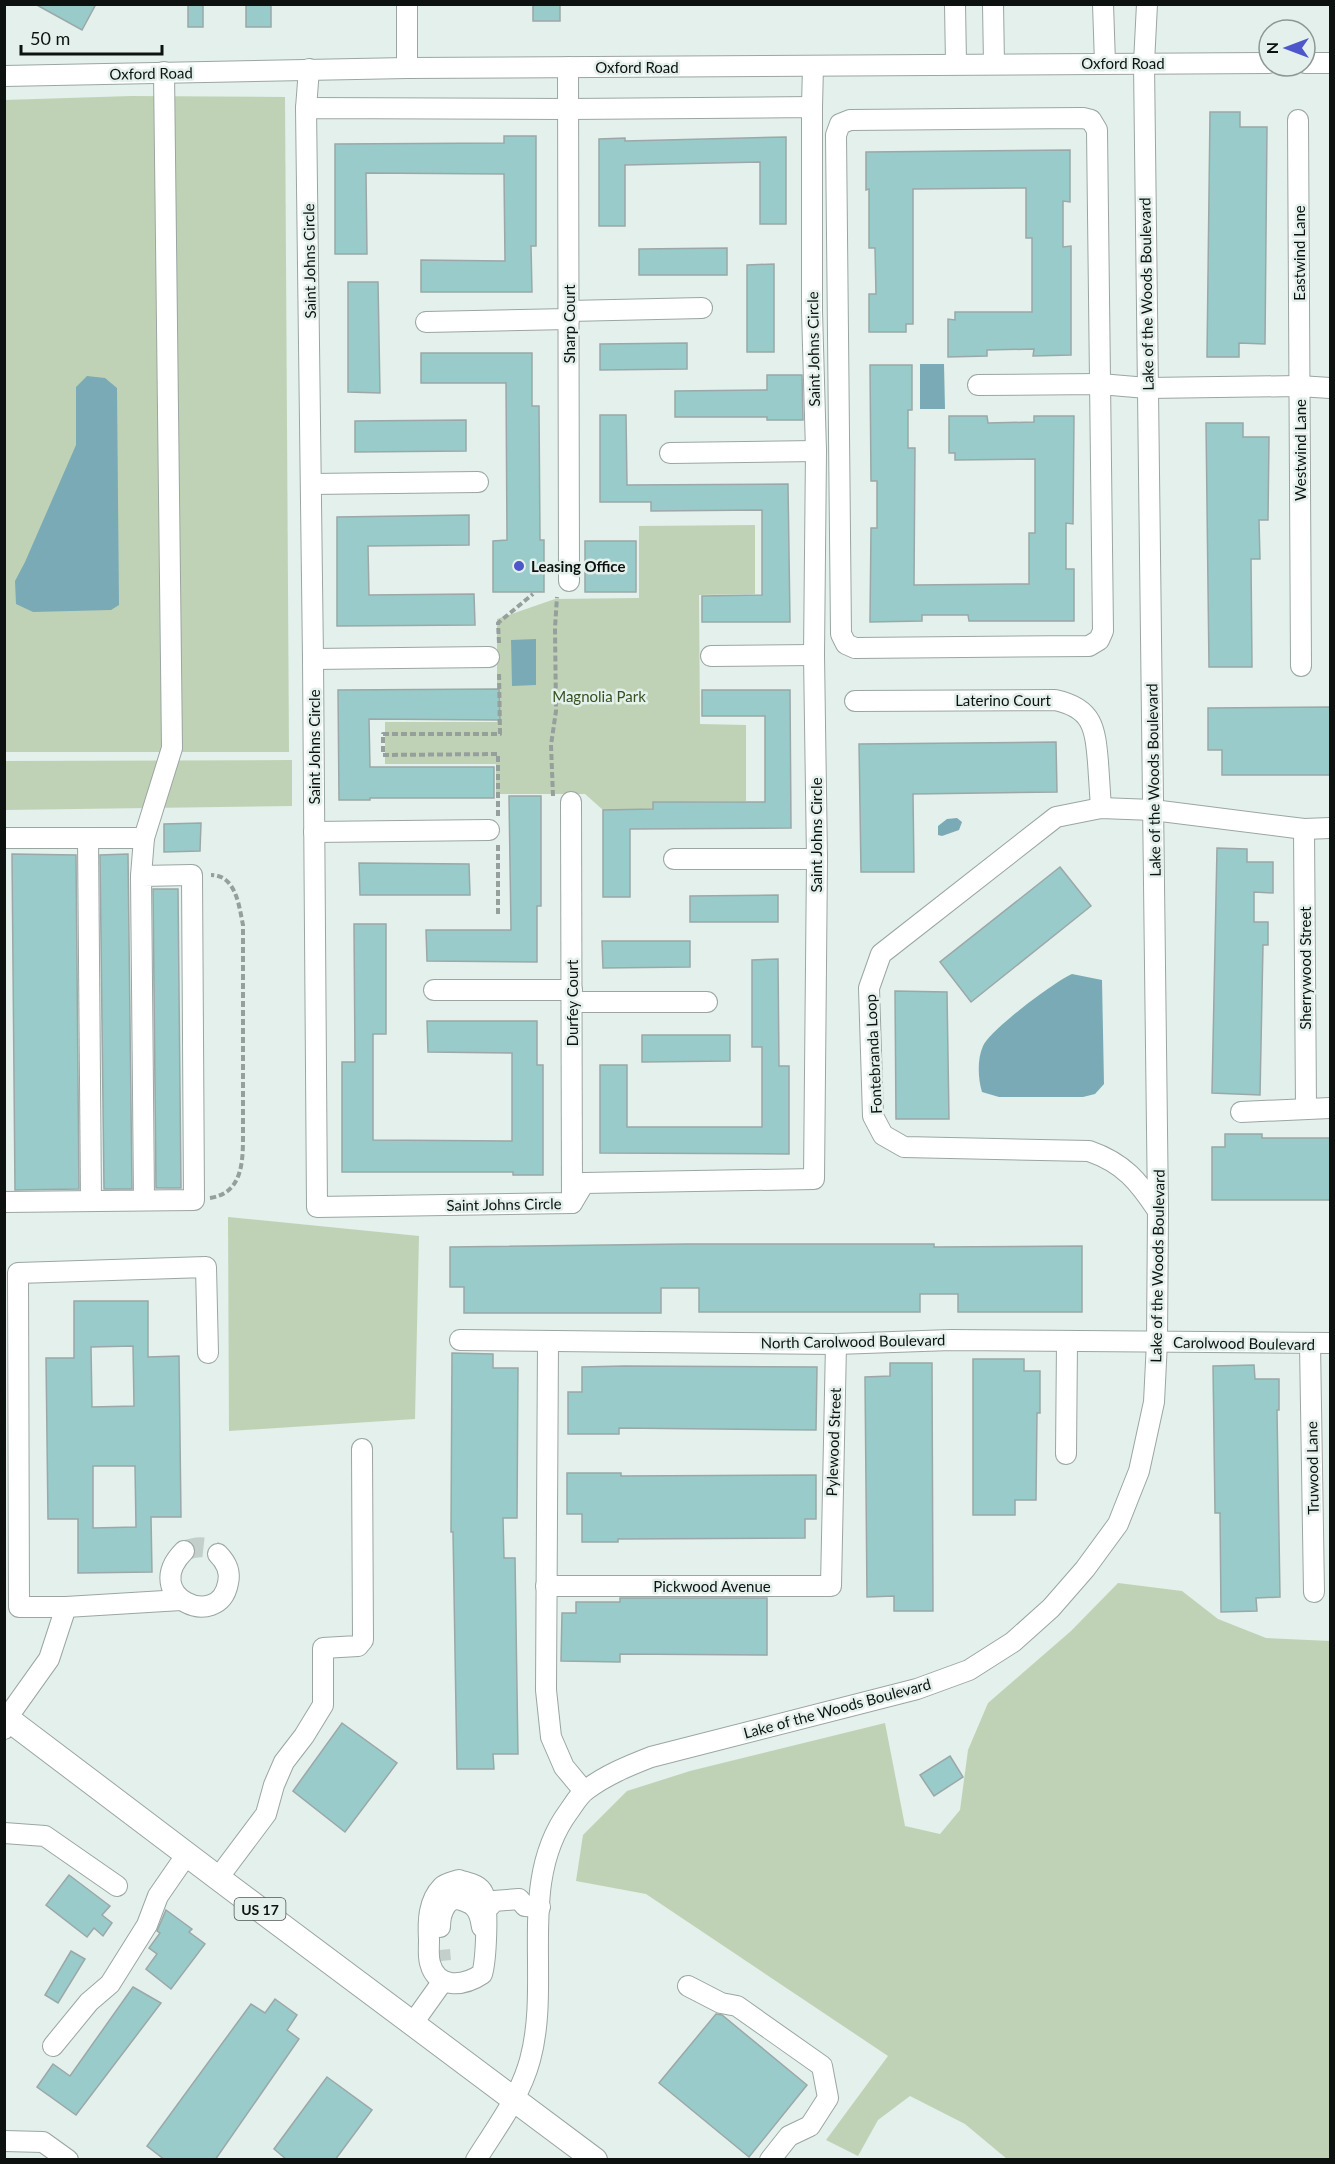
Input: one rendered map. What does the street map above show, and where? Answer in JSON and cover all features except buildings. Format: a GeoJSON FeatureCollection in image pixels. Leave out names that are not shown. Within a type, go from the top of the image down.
{"type":"FeatureCollection","features":[{"type":"Feature","properties":{"kind":"main road","name":"US 17"},"geometry":{"type":"LineString","coordinates":[[5,1721],[187,1854],[595,2160]]}},
{"type":"Feature","properties":{"kind":"street"},"geometry":{"type":"LineString","coordinates":[[407,4],[407,68]]}},
{"type":"Feature","properties":{"kind":"street"},"geometry":{"type":"LineString","coordinates":[[956,4],[956,63]]}},
{"type":"Feature","properties":{"kind":"street"},"geometry":{"type":"LineString","coordinates":[[993,4],[994,63]]}},
{"type":"Feature","properties":{"kind":"street"},"geometry":{"type":"LineString","coordinates":[[1104,4],[1105,63]]}},
{"type":"Feature","properties":{"kind":"street","name":"Lake of the Woods Boulevard"},"geometry":{"type":"LineString","coordinates":[[476,2160],[515,2099],[531,2059],[537,2020],[532,1906],[558,1826],[584,1791],[613,1772],[651,1757],[917,1689],[969,1670],[1013,1642],[1051,1608],[1085,1569],[1118,1524],[1139,1471],[1154,1402],[1158,1212],[1144,63],[1147,4]]}},
{"type":"Feature","properties":{"kind":"street","name":"Oxford Road"},"geometry":{"type":"LineString","coordinates":[[4,76],[309,69],[956,63],[1257,63]]}},
{"type":"Feature","properties":{"kind":"street","name":"Saint Johns Circle"},"geometry":{"type":"LineString","coordinates":[[309,69],[306,108],[317,1207],[572,1203],[584,1183],[814,1179],[817,859],[814,655],[816,451],[812,311],[813,66]]}},
{"type":"Feature","properties":{"kind":"street","name":"Sharp Court"},"geometry":{"type":"LineString","coordinates":[[568,67],[569,581]]}},
{"type":"Feature","properties":{"kind":"street"},"geometry":{"type":"LineString","coordinates":[[144,1200],[141,876],[144,838],[172,748],[164,72]]}},
{"type":"Feature","properties":{"kind":"street"},"geometry":{"type":"LineString","coordinates":[[306,108],[568,110],[812,107]]}},
{"type":"Feature","properties":{"kind":"street"},"geometry":{"type":"LineString","coordinates":[[1071,118],[1091,120],[1097,130],[1100,384],[1102,631],[1099,640],[1089,646],[855,648],[846,644],[841,634],[836,135],[840,124],[850,120],[1071,118]]}},
{"type":"Feature","properties":{"kind":"street","name":"Eastwind Lane"},"geometry":{"type":"LineString","coordinates":[[1298,120],[1299,386]]}},
{"type":"Feature","properties":{"kind":"street"},"geometry":{"type":"LineString","coordinates":[[426,322],[702,308]]}},
{"type":"Feature","properties":{"kind":"street","name":"Westwind Lane"},"geometry":{"type":"LineString","coordinates":[[978,385],[1100,384],[1147,388],[1299,386],[1301,666]]}},
{"type":"Feature","properties":{"kind":"street"},"geometry":{"type":"LineString","coordinates":[[1299,386],[1330,388]]}},
{"type":"Feature","properties":{"kind":"street"},"geometry":{"type":"LineString","coordinates":[[670,453],[816,451]]}},
{"type":"Feature","properties":{"kind":"street"},"geometry":{"type":"LineString","coordinates":[[311,484],[478,482]]}},
{"type":"Feature","properties":{"kind":"street"},"geometry":{"type":"LineString","coordinates":[[711,656],[814,655]]}},
{"type":"Feature","properties":{"kind":"street"},"geometry":{"type":"LineString","coordinates":[[313,659],[496,656]]}},
{"type":"Feature","properties":{"kind":"street","name":"Laterino Court"},"geometry":{"type":"LineString","coordinates":[[855,701],[1055,700],[1072,703],[1087,716],[1096,733],[1101,808]]}},
{"type":"Feature","properties":{"kind":"street","name":"Durfey Court"},"geometry":{"type":"LineString","coordinates":[[562,799],[572,996],[572,1203]]}},
{"type":"Feature","properties":{"kind":"street","name":"Fontebranda Loop"},"geometry":{"type":"LineString","coordinates":[[1158,1212],[1143,1189],[1123,1168],[1104,1156],[1089,1151],[904,1147],[883,1135],[873,1116],[869,988],[881,954],[1056,817],[1101,808],[1153,810],[1304,829],[1330,828]]}},
{"type":"Feature","properties":{"kind":"street","name":"Sherrywood Street"},"geometry":{"type":"LineString","coordinates":[[1304,829],[1306,1108]]}},
{"type":"Feature","properties":{"kind":"street"},"geometry":{"type":"LineString","coordinates":[[315,832],[495,830]]}},
{"type":"Feature","properties":{"kind":"street"},"geometry":{"type":"LineString","coordinates":[[4,838],[144,838]]}},
{"type":"Feature","properties":{"kind":"street"},"geometry":{"type":"LineString","coordinates":[[88,838],[91,1201]]}},
{"type":"Feature","properties":{"kind":"street"},"geometry":{"type":"LineString","coordinates":[[674,859],[817,859]]}},
{"type":"Feature","properties":{"kind":"street"},"geometry":{"type":"LineString","coordinates":[[4,1202],[194,1200],[192,875],[141,876]]}},
{"type":"Feature","properties":{"kind":"street"},"geometry":{"type":"LineString","coordinates":[[434,990],[707,1002]]}},
{"type":"Feature","properties":{"kind":"street"},"geometry":{"type":"LineString","coordinates":[[1241,1112],[1330,1108]]}},
{"type":"Feature","properties":{"kind":"street"},"geometry":{"type":"LineString","coordinates":[[181,1600],[19,1607],[18,1273],[206,1267],[207,1353]]}},
{"type":"Feature","properties":{"kind":"street","name":"North Carolwood Boulevard"},"geometry":{"type":"LineString","coordinates":[[460,1340],[836,1344],[951,1340],[1157,1342]]}},
{"type":"Feature","properties":{"kind":"street"},"geometry":{"type":"LineString","coordinates":[[1066,1454],[1067,1341]]}},
{"type":"Feature","properties":{"kind":"street"},"geometry":{"type":"LineString","coordinates":[[548,1342],[546,1690],[552,1737],[564,1767],[584,1791]]}},
{"type":"Feature","properties":{"kind":"street","name":"Carolwood Boulevard"},"geometry":{"type":"LineString","coordinates":[[1157,1342],[1330,1343]]}},
{"type":"Feature","properties":{"kind":"street","name":"Pylewood Street"},"geometry":{"type":"LineString","coordinates":[[831,1541],[836,1344]]}},
{"type":"Feature","properties":{"kind":"street","name":"Truwood Lane"},"geometry":{"type":"LineString","coordinates":[[1310,1344],[1314,1593]]}},
{"type":"Feature","properties":{"kind":"street"},"geometry":{"type":"LineString","coordinates":[[218,1878],[266,1815],[274,1785],[284,1762],[304,1736],[323,1705],[323,1648],[358,1646],[363,1640],[362,1449]]}},
{"type":"Feature","properties":{"kind":"street","name":"Pickwood Avenue"},"geometry":{"type":"LineString","coordinates":[[546,1586],[831,1586],[831,1541]]}},
{"type":"Feature","properties":{"kind":"street"},"geometry":{"type":"LineString","coordinates":[[184,1551],[174,1563],[170,1573],[171,1583],[174,1593],[181,1600],[197,1607],[222,1598],[227,1589],[228,1569],[218,1554]]}},
{"type":"Feature","properties":{"kind":"street"},"geometry":{"type":"LineString","coordinates":[[5,1721],[49,1659],[66,1606]]}},
{"type":"Feature","properties":{"kind":"street"},"geometry":{"type":"LineString","coordinates":[[4,1833],[45,1836],[117,1886]]}},
{"type":"Feature","properties":{"kind":"street"},"geometry":{"type":"LineString","coordinates":[[53,2046],[89,2002],[110,1984],[147,1925],[158,1896],[187,1854]]}},
{"type":"Feature","properties":{"kind":"street"},"geometry":{"type":"LineString","coordinates":[[459,1880],[476,1885],[483,1892],[488,1906],[485,1939],[485,1964],[482,1974],[462,1984],[440,1966],[430,1963],[428,1918],[434,1899],[443,1886],[459,1880]]}},
{"type":"Feature","properties":{"kind":"street"},"geometry":{"type":"LineString","coordinates":[[413,2023],[440,1966],[440,1922],[443,1908],[451,1901],[460,1899],[474,1906],[479,1912],[485,1939]]}},
{"type":"Feature","properties":{"kind":"street"},"geometry":{"type":"LineString","coordinates":[[488,1906],[494,1901],[519,1899],[532,1906]]}},
{"type":"Feature","properties":{"kind":"street"},"geometry":{"type":"LineString","coordinates":[[688,1986],[721,2004],[737,2006],[822,2066],[828,2098],[810,2126],[789,2136],[770,2160]]}},
{"type":"Feature","properties":{"kind":"street"},"geometry":{"type":"LineString","coordinates":[[4,2141],[43,2142],[68,2160]]}},
{"type":"Feature","properties":{"kind":"path"},"geometry":{"type":"LineString","coordinates":[[498,916],[495,830],[498,754],[383,755],[383,734],[500,734],[496,656],[498,623],[533,594]]}},
{"type":"Feature","properties":{"kind":"path"},"geometry":{"type":"LineString","coordinates":[[557,597],[556,711],[552,745],[562,799]]}},
{"type":"Feature","properties":{"kind":"path"},"geometry":{"type":"LineString","coordinates":[[192,875],[217,875],[228,880],[237,900],[243,925],[242,1164],[236,1184],[218,1197],[194,1200]]}},
{"type":"Feature","properties":{"kind":"green space"},"geometry":{"type":"Polygon","coordinates":[[[131,96],[285,97],[289,752],[5,752],[4,100],[131,96]]]}},
{"type":"Feature","properties":{"kind":"green space","name":"Magnolia Park"},"geometry":{"type":"Polygon","coordinates":[[[755,525],[755,594],[699,595],[700,724],[746,725],[746,801],[653,802],[653,810],[603,810],[585,794],[496,794],[496,764],[385,764],[385,722],[497,722],[497,619],[555,599],[639,598],[639,526],[755,525]]]}},
{"type":"Feature","properties":{"kind":"green space"},"geometry":{"type":"Polygon","coordinates":[[[292,760],[292,806],[5,810],[4,761],[292,760]]]}},
{"type":"Feature","properties":{"kind":"green space"},"geometry":{"type":"Polygon","coordinates":[[[228,1217],[419,1236],[415,1419],[229,1431],[228,1217]]]}},
{"type":"Feature","properties":{"kind":"green space"},"geometry":{"type":"Polygon","coordinates":[[[1118,1583],[1182,1591],[1218,1619],[1266,1638],[1330,1641],[1330,2159],[1007,2159],[965,2124],[910,2096],[878,2120],[858,2156],[826,2140],[888,2056],[646,1894],[576,1881],[583,1835],[627,1791],[690,1771],[885,1723],[905,1826],[940,1834],[960,1810],[968,1750],[988,1703],[1071,1631],[1118,1583]]]}},
{"type":"Feature","properties":{"kind":"water"},"geometry":{"type":"Polygon","coordinates":[[[920,364],[944,364],[945,409],[920,409],[920,364]]]}},
{"type":"Feature","properties":{"kind":"water"},"geometry":{"type":"Polygon","coordinates":[[[87,376],[105,378],[117,388],[119,605],[111,610],[33,612],[16,604],[15,581],[76,445],[76,387],[87,376]]]}},
{"type":"Feature","properties":{"kind":"water"},"geometry":{"type":"Polygon","coordinates":[[[536,639],[536,685],[512,686],[511,640],[536,639]]]}},
{"type":"Feature","properties":{"kind":"water"},"geometry":{"type":"Polygon","coordinates":[[[957,818],[962,822],[959,830],[942,836],[938,835],[938,826],[947,819],[957,818]]]}},
{"type":"Feature","properties":{"kind":"water"},"geometry":{"type":"Polygon","coordinates":[[[1072,974],[1102,980],[1104,1084],[1095,1094],[1083,1097],[999,1097],[982,1092],[979,1063],[981,1051],[988,1039],[1023,1007],[1072,974]]]}},
{"type":"Feature","properties":{"kind":"tunnel"},"geometry":{"type":"LineString","coordinates":[[184,1551],[202,1547],[218,1554]]}},
{"type":"Feature","properties":{"kind":"tunnel"},"geometry":{"type":"LineString","coordinates":[[440,1950],[441,1961]]}},
{"type":"Feature","properties":{"kind":"place","name":"Leasing Office"},"geometry":{"type":"Point","coordinates":[519,566]}}]}
